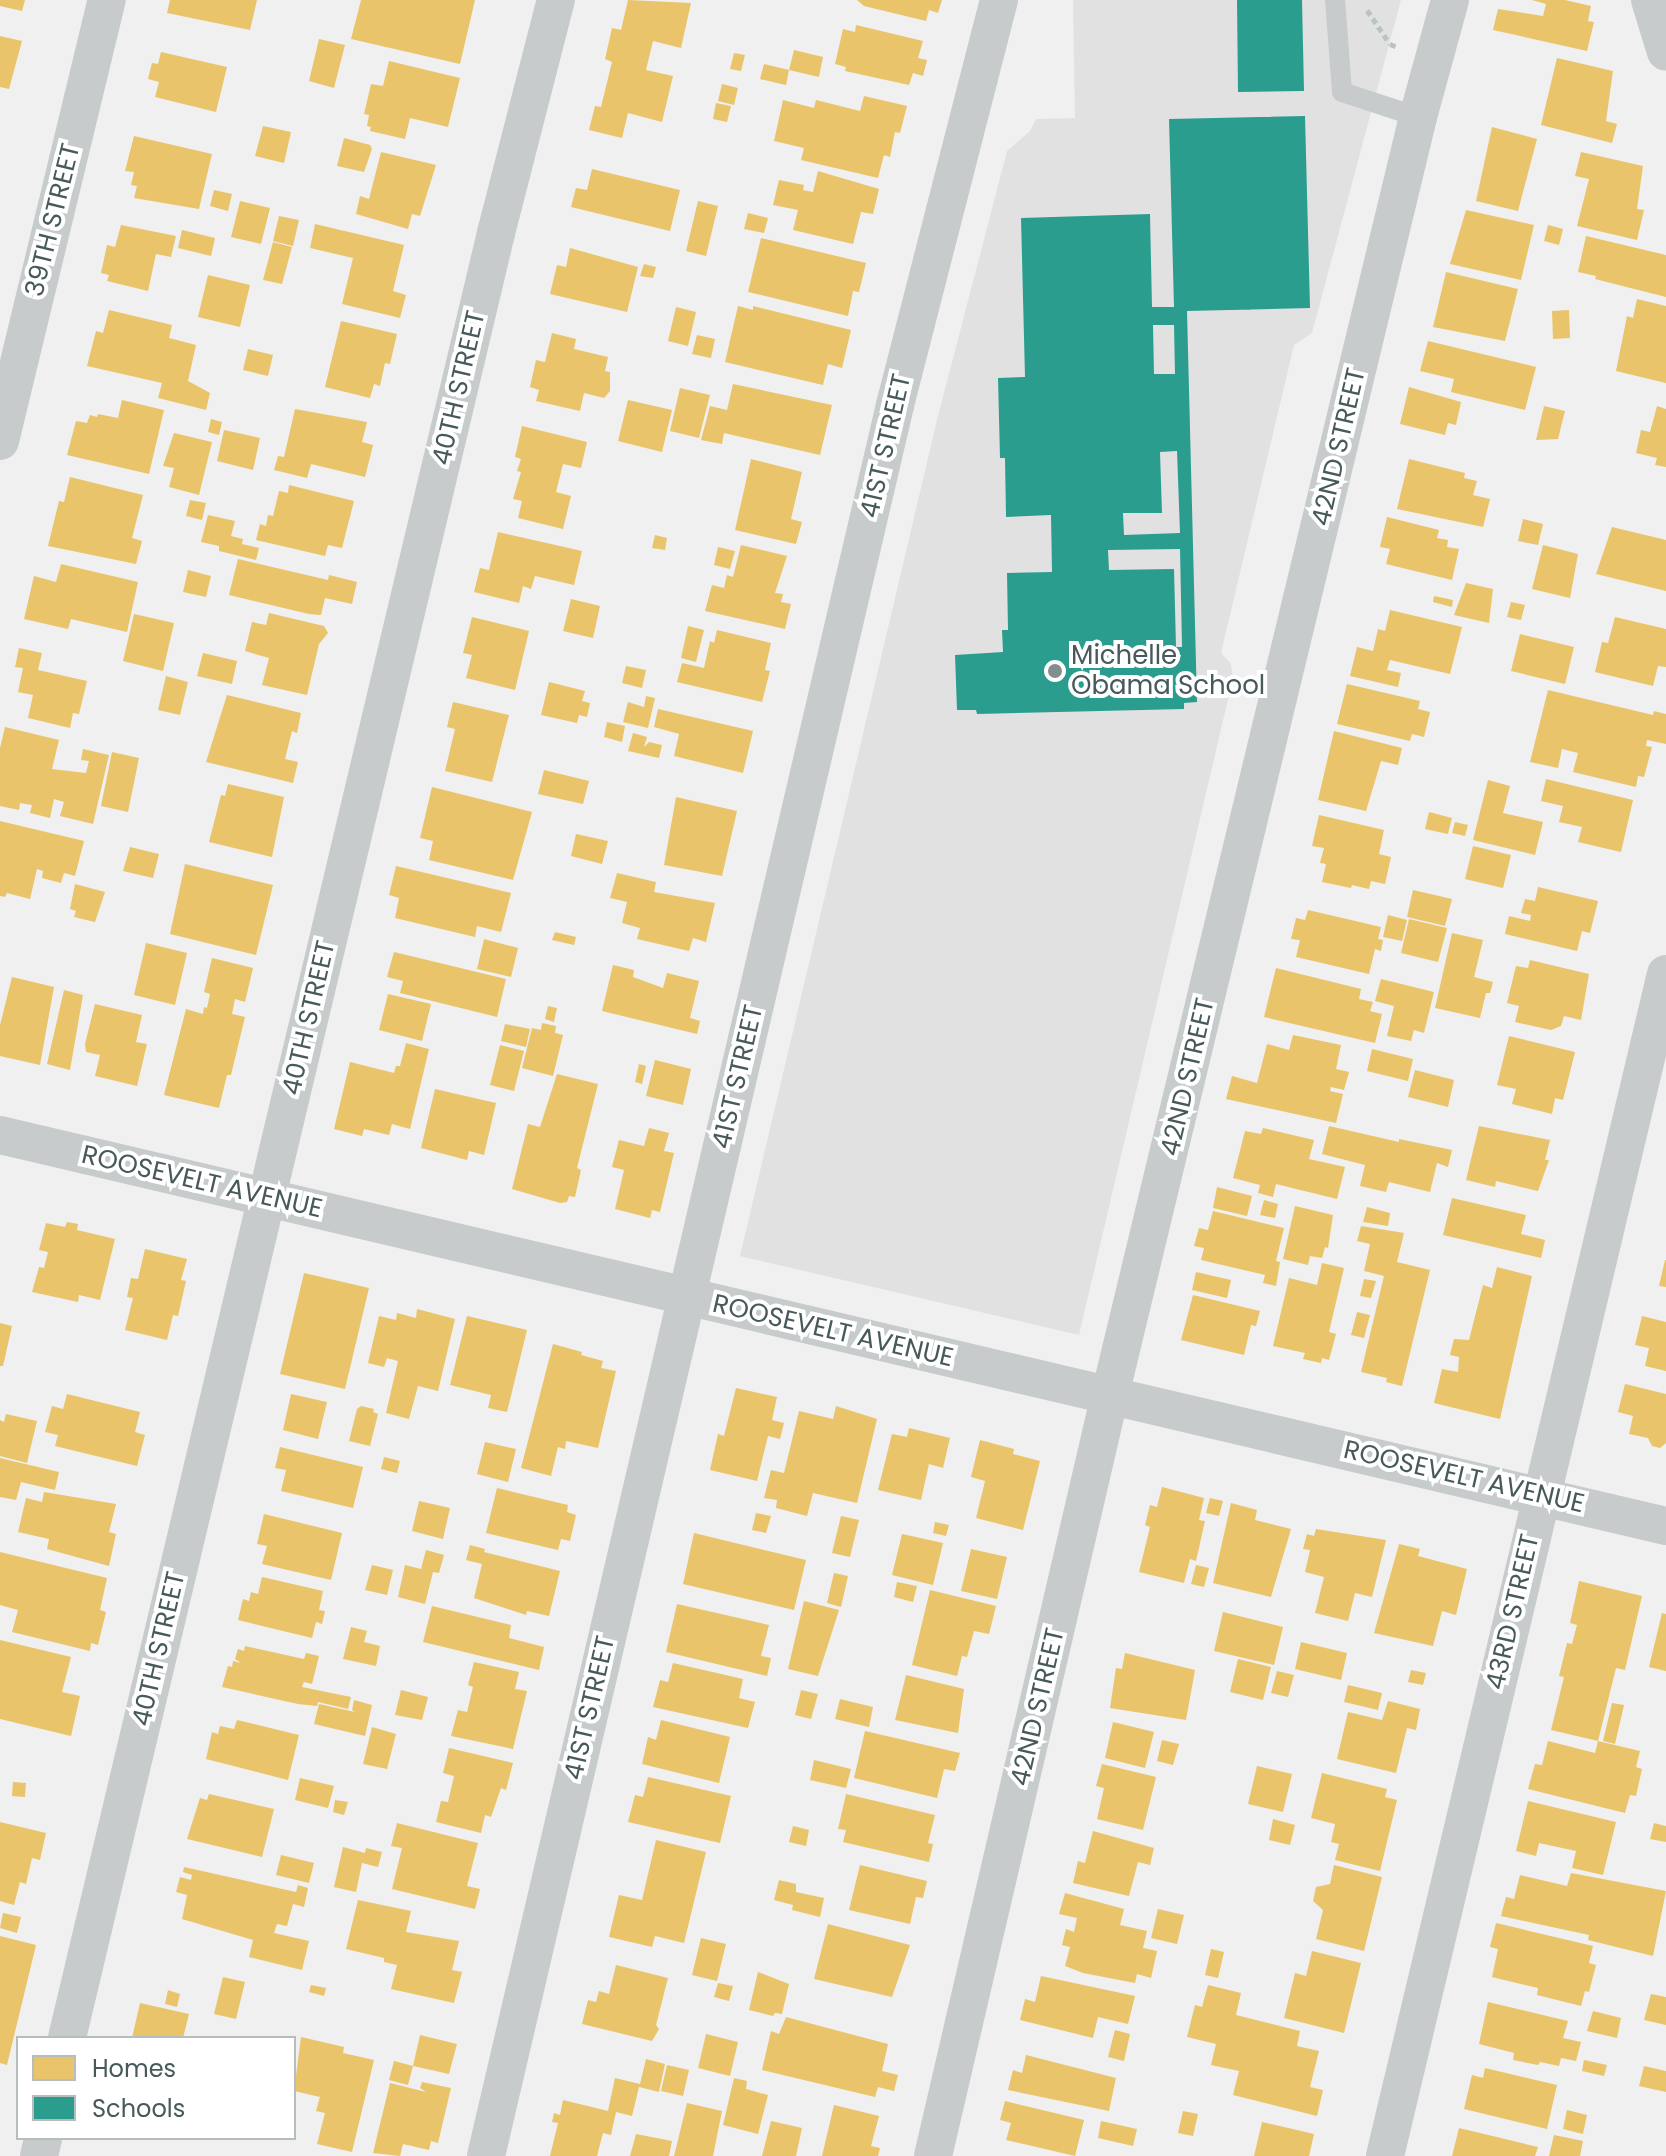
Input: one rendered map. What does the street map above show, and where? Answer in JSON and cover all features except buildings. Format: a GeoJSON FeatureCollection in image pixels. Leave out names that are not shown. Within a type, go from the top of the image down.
{"type":"FeatureCollection","features":[{"type":"Feature","properties":{"kind":"street","name":"39TH STREET"},"geometry":{"type":"LineString","coordinates":[[0,441],[107,0]]}},
{"type":"Feature","properties":{"kind":"street","name":"40TH STREET"},"geometry":{"type":"LineString","coordinates":[[67,2036],[496,233],[556,0]]}},
{"type":"Feature","properties":{"kind":"street","name":"41ST STREET"},"geometry":{"type":"LineString","coordinates":[[486,2156],[895,405],[999,0]]}},
{"type":"Feature","properties":{"kind":"street","name":"42ND STREET"},"geometry":{"type":"LineString","coordinates":[[933,2156],[1110,1395],[1418,117],[1450,0]]}},
{"type":"Feature","properties":{"kind":"street"},"geometry":{"type":"LineString","coordinates":[[1650,0],[1666,52]]}},
{"type":"Feature","properties":{"kind":"street","name":"43RD STREET"},"geometry":{"type":"LineString","coordinates":[[1385,2156],[1666,974]]}},
{"type":"Feature","properties":{"kind":"street","name":"ROOSEVELT AVENUE"},"geometry":{"type":"LineString","coordinates":[[0,1135],[1666,1526]]}},
{"type":"Feature","properties":{"kind":"lane"},"geometry":{"type":"LineString","coordinates":[[1336,2],[1342,92],[1418,117]]}},
{"type":"Feature","properties":{"kind":"path"},"geometry":{"type":"LineString","coordinates":[[1336,2],[1365,6],[1390,44],[1434,58]]}},
{"type":"Feature","properties":{"kind":"shaded area","name":"Michelle Obama School"},"geometry":{"type":"Polygon","coordinates":[[[1073,0],[1401,0],[1312,333],[1294,345],[1221,653],[1231,664],[1233,678],[1079,1335],[740,1256],[937,420],[1007,151],[1030,131],[1036,119],[1075,118],[1073,0]]]}},
{"type":"Feature","properties":{"kind":"place","name":"Michelle Obama School"},"geometry":{"type":"Point","coordinates":[1055,671]}}]}
